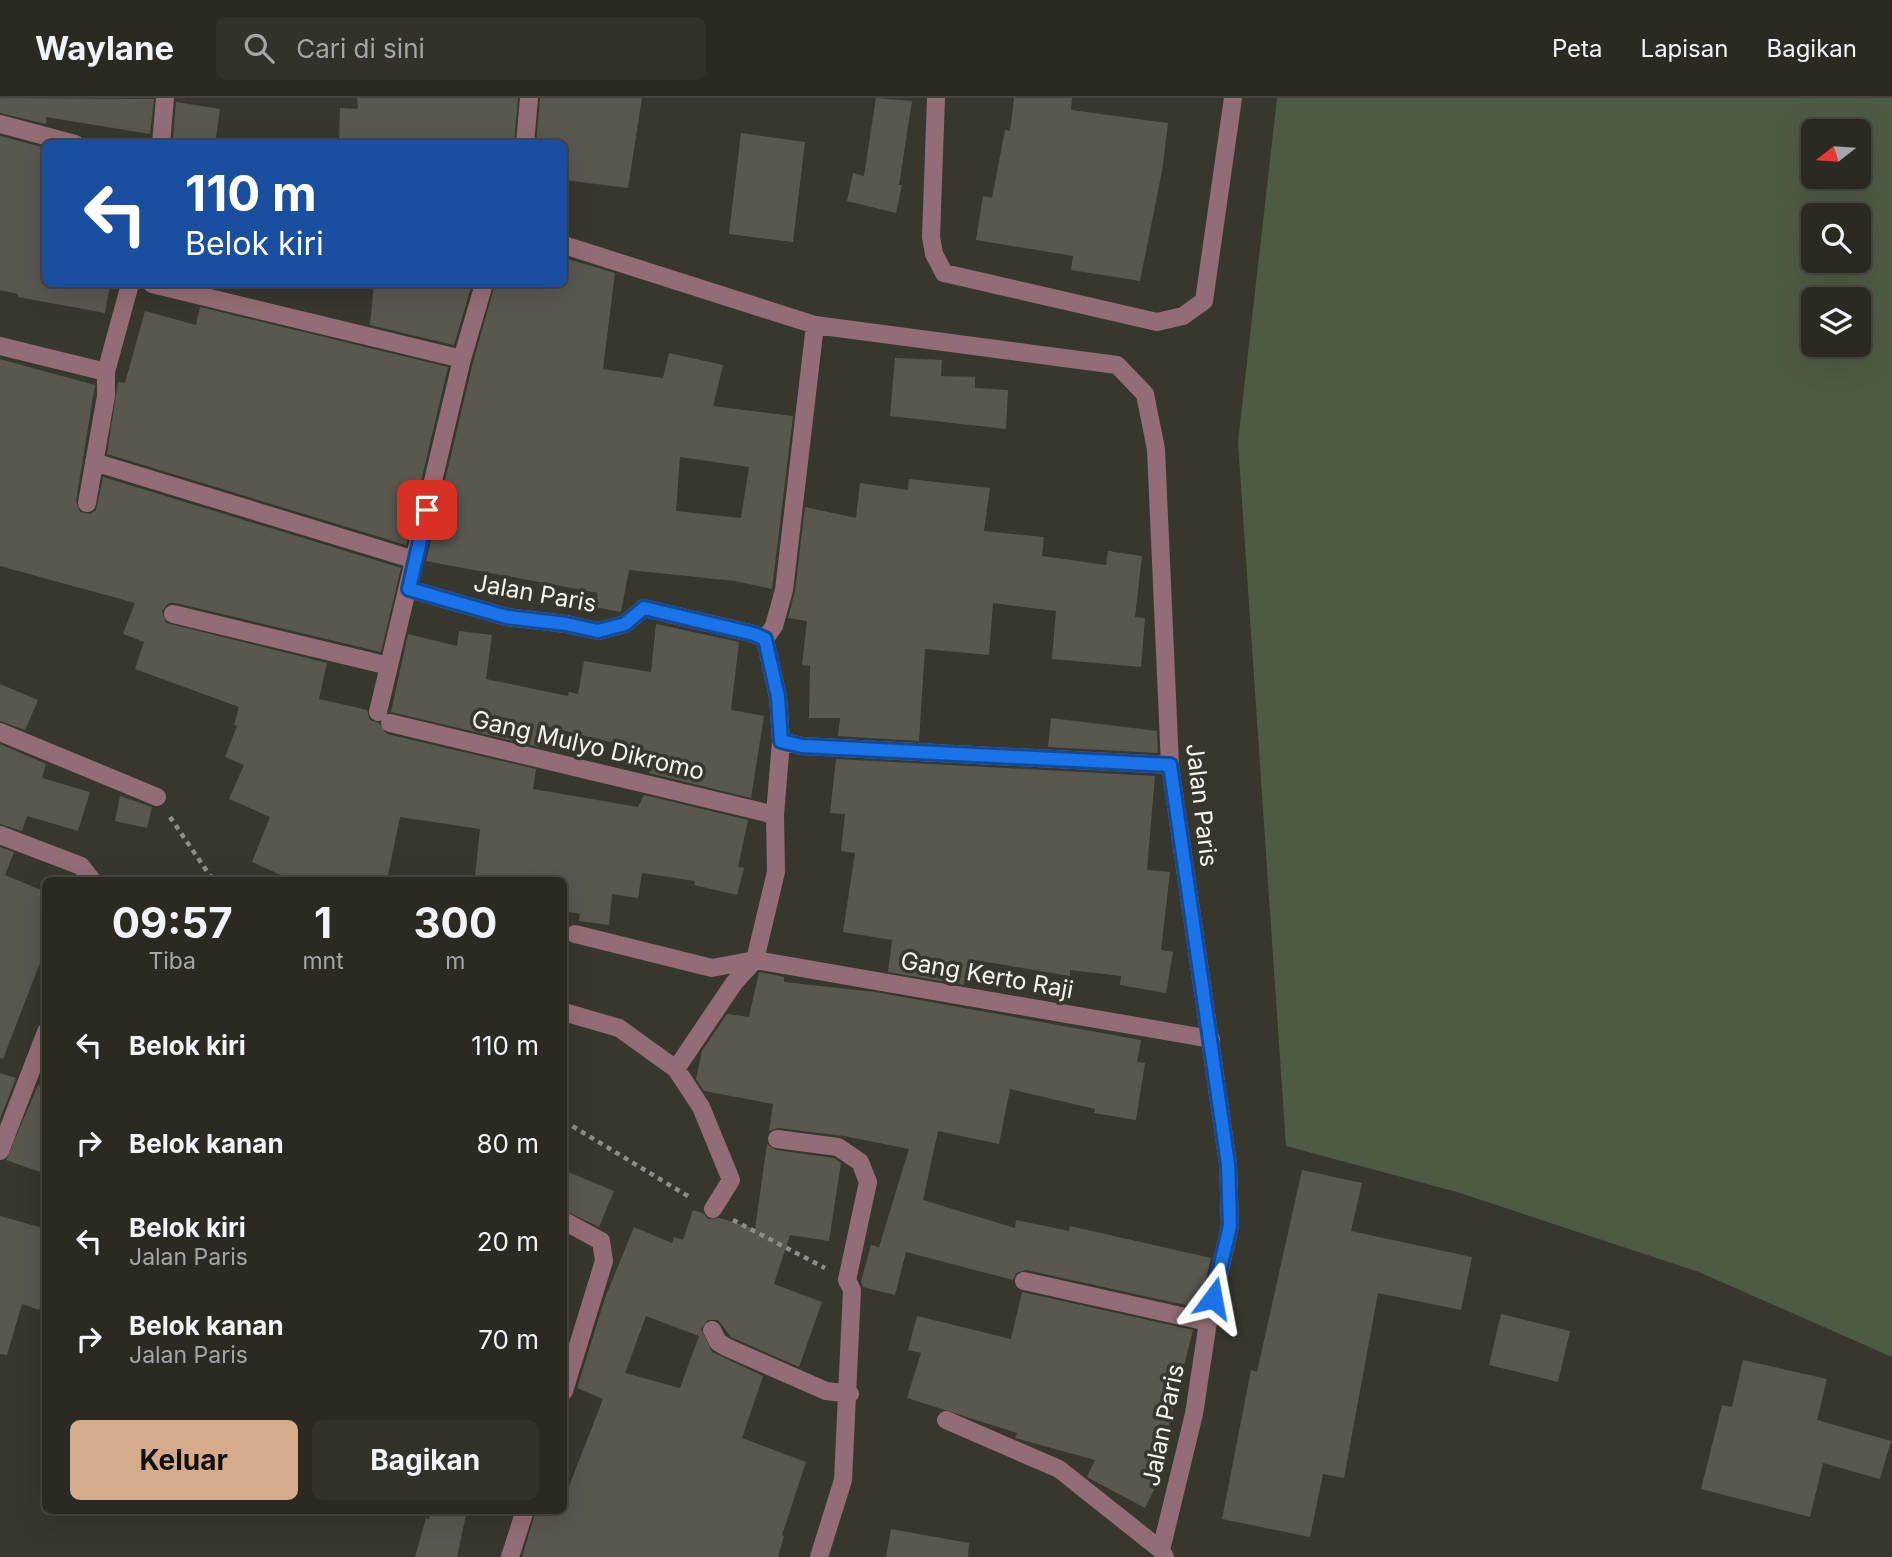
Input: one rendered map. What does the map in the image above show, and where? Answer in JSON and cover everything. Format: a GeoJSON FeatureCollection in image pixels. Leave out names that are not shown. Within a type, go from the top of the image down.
{"type":"FeatureCollection","features":[{"type":"Feature","properties":{"kind":"street"},"geometry":{"type":"LineString","coordinates":[[161,140],[165,98]]}},
{"type":"Feature","properties":{"kind":"street"},"geometry":{"type":"LineString","coordinates":[[526,140],[529,98]]}},
{"type":"Feature","properties":{"kind":"street"},"geometry":{"type":"LineString","coordinates":[[936,98],[931,237],[934,254],[944,273],[1157,322],[1183,316],[1204,300],[1233,98]]}},
{"type":"Feature","properties":{"kind":"street"},"geometry":{"type":"LineString","coordinates":[[0,124],[60,140]]}},
{"type":"Feature","properties":{"kind":"street","name":"Jalan Paris"},"geometry":{"type":"LineString","coordinates":[[567,246],[815,325],[1117,365],[1145,394],[1156,449],[1170,765],[1228,1164],[1230,1226],[1208,1322],[1194,1414],[1163,1554]]}},
{"type":"Feature","properties":{"kind":"street"},"geometry":{"type":"LineString","coordinates":[[87,503],[106,396],[106,372],[129,287]]}},
{"type":"Feature","properties":{"kind":"street"},"geometry":{"type":"LineString","coordinates":[[164,287],[462,359]]}},
{"type":"Feature","properties":{"kind":"street"},"geometry":{"type":"LineString","coordinates":[[173,614],[389,666],[462,359],[483,287]]}},
{"type":"Feature","properties":{"kind":"street"},"geometry":{"type":"LineString","coordinates":[[676,1069],[734,983],[755,960],[776,872],[775,815],[781,741],[778,697],[765,639],[774,626],[785,590],[815,325]]}},
{"type":"Feature","properties":{"kind":"street"},"geometry":{"type":"LineString","coordinates":[[0,346],[106,372]]}},
{"type":"Feature","properties":{"kind":"street"},"geometry":{"type":"LineString","coordinates":[[94,462],[415,560]]}},
{"type":"Feature","properties":{"kind":"street","name":"Jalan Paris"},"geometry":{"type":"LineString","coordinates":[[409,589],[507,617],[598,631],[625,624],[644,608],[754,634],[765,639]]}},
{"type":"Feature","properties":{"kind":"street","name":"Gang Mulyo Dikromo"},"geometry":{"type":"LineString","coordinates":[[389,666],[384,718],[775,815]]}},
{"type":"Feature","properties":{"kind":"street"},"geometry":{"type":"LineString","coordinates":[[0,732],[157,797]]}},
{"type":"Feature","properties":{"kind":"street"},"geometry":{"type":"LineString","coordinates":[[781,741],[802,746],[1170,765]]}},
{"type":"Feature","properties":{"kind":"street"},"geometry":{"type":"LineString","coordinates":[[0,835],[81,866],[90,877]]}},
{"type":"Feature","properties":{"kind":"street"},"geometry":{"type":"LineString","coordinates":[[575,934],[712,968],[755,960]]}},
{"type":"Feature","properties":{"kind":"street","name":"Gang Kerto Raji"},"geometry":{"type":"LineString","coordinates":[[755,960],[1211,1039]]}},
{"type":"Feature","properties":{"kind":"street"},"geometry":{"type":"LineString","coordinates":[[567,1013],[619,1028],[676,1069],[701,1107],[731,1180],[713,1209]]}},
{"type":"Feature","properties":{"kind":"street"},"geometry":{"type":"LineString","coordinates":[[0,1151],[42,1042]]}},
{"type":"Feature","properties":{"kind":"street"},"geometry":{"type":"LineString","coordinates":[[777,1139],[838,1147],[860,1163],[868,1182],[847,1280],[852,1290],[843,1480],[819,1557]]}},
{"type":"Feature","properties":{"kind":"street"},"geometry":{"type":"LineString","coordinates":[[567,1223],[601,1241],[604,1261],[567,1381]]}},
{"type":"Feature","properties":{"kind":"street"},"geometry":{"type":"LineString","coordinates":[[1024,1281],[1208,1322]]}},
{"type":"Feature","properties":{"kind":"street"},"geometry":{"type":"LineString","coordinates":[[712,1330],[718,1342],[726,1348],[826,1391],[849,1394]]}},
{"type":"Feature","properties":{"kind":"street"},"geometry":{"type":"LineString","coordinates":[[946,1420],[1059,1469],[1163,1554]]}},
{"type":"Feature","properties":{"kind":"street"},"geometry":{"type":"LineString","coordinates":[[510,1557],[524,1514]]}},
{"type":"Feature","properties":{"kind":"path"},"geometry":{"type":"LineString","coordinates":[[157,797],[211,877]]}},
{"type":"Feature","properties":{"kind":"green space"},"geometry":{"type":"Polygon","coordinates":[[[1277,98],[1892,98],[1892,1357],[1699,1272],[1457,1192],[1286,1146],[1238,442],[1277,98]]]}},
{"type":"Feature","properties":{"kind":"building"},"geometry":{"type":"Polygon","coordinates":[[[0,98],[154,99],[150,134],[46,117],[46,124],[0,113],[0,98]]]}},
{"type":"Feature","properties":{"kind":"building"},"geometry":{"type":"Polygon","coordinates":[[[357,98],[518,98],[514,140],[339,140],[340,108],[358,109],[357,98]]]}},
{"type":"Feature","properties":{"kind":"building"},"geometry":{"type":"Polygon","coordinates":[[[540,98],[642,98],[628,188],[567,180],[567,140],[536,140],[540,98]]]}},
{"type":"Feature","properties":{"kind":"building"},"geometry":{"type":"Polygon","coordinates":[[[876,98],[912,101],[896,213],[847,201],[853,173],[864,176],[876,98]]]}},
{"type":"Feature","properties":{"kind":"building"},"geometry":{"type":"Polygon","coordinates":[[[1014,98],[1072,98],[1071,110],[1168,123],[1162,171],[1140,281],[1071,270],[1073,256],[976,240],[983,196],[992,198],[1005,130],[1010,131],[1014,98]]]}},
{"type":"Feature","properties":{"kind":"building"},"geometry":{"type":"Polygon","coordinates":[[[176,102],[220,109],[216,140],[173,138],[176,102]]]}},
{"type":"Feature","properties":{"kind":"building"},"geometry":{"type":"Polygon","coordinates":[[[741,133],[805,142],[793,242],[729,234],[741,133]]]}},
{"type":"Feature","properties":{"kind":"building"},"geometry":{"type":"Polygon","coordinates":[[[0,136],[42,147],[42,287],[109,287],[105,313],[18,297],[18,294],[0,290],[0,136]]]}},
{"type":"Feature","properties":{"kind":"building"},"geometry":{"type":"Polygon","coordinates":[[[567,259],[615,273],[603,369],[663,378],[669,353],[723,365],[713,406],[793,416],[772,589],[735,581],[629,570],[621,612],[595,607],[598,593],[426,561],[473,362],[494,287],[567,287],[567,259]],[[680,457],[676,511],[741,518],[749,467],[680,457]]]}},
{"type":"Feature","properties":{"kind":"building"},"geometry":{"type":"Polygon","coordinates":[[[374,287],[471,287],[454,345],[370,325],[374,287]]]}},
{"type":"Feature","properties":{"kind":"building"},"geometry":{"type":"Polygon","coordinates":[[[200,307],[448,367],[406,545],[107,454],[118,382],[125,383],[145,311],[196,325],[200,307]]]}},
{"type":"Feature","properties":{"kind":"building"},"geometry":{"type":"Polygon","coordinates":[[[895,358],[942,360],[941,376],[975,377],[975,388],[1008,390],[1006,429],[890,416],[895,358]]]}},
{"type":"Feature","properties":{"kind":"building"},"geometry":{"type":"Polygon","coordinates":[[[0,359],[95,385],[76,501],[80,512],[90,514],[96,510],[103,477],[401,568],[381,652],[176,603],[169,603],[162,611],[166,623],[327,663],[319,699],[367,710],[370,720],[379,723],[387,734],[536,769],[533,789],[638,807],[644,795],[748,820],[738,867],[744,868],[737,895],[694,885],[695,881],[642,873],[638,898],[612,894],[609,925],[579,921],[580,914],[567,912],[567,877],[475,876],[480,829],[400,817],[388,877],[285,877],[252,862],[270,817],[229,799],[244,765],[225,757],[237,726],[234,725],[239,707],[135,669],[144,642],[123,634],[135,603],[0,566],[0,359]]]}},
{"type":"Feature","properties":{"kind":"building"},"geometry":{"type":"Polygon","coordinates":[[[909,479],[990,488],[984,531],[1044,537],[1042,556],[1106,565],[1108,551],[1142,556],[1135,617],[1145,618],[1141,667],[1052,659],[1056,611],[993,603],[989,655],[925,649],[919,741],[838,736],[840,718],[809,718],[810,666],[802,665],[807,621],[788,618],[795,591],[805,507],[856,518],[860,483],[908,490],[909,479]]]}},
{"type":"Feature","properties":{"kind":"building"},"geometry":{"type":"Polygon","coordinates":[[[656,624],[739,642],[731,710],[764,716],[751,798],[649,773],[654,753],[542,725],[539,747],[391,712],[408,634],[457,646],[459,631],[492,635],[486,679],[568,696],[569,692],[578,694],[584,661],[651,672],[656,624]]]}},
{"type":"Feature","properties":{"kind":"building"},"geometry":{"type":"Polygon","coordinates":[[[0,684],[38,700],[25,730],[0,721],[0,684]]]}},
{"type":"Feature","properties":{"kind":"building"},"geometry":{"type":"Polygon","coordinates":[[[1051,718],[1157,731],[1158,753],[1048,747],[1051,718]]]}},
{"type":"Feature","properties":{"kind":"building"},"geometry":{"type":"Polygon","coordinates":[[[0,744],[46,764],[42,778],[90,792],[78,831],[27,816],[22,831],[0,824],[0,744]]]}},
{"type":"Feature","properties":{"kind":"building"},"geometry":{"type":"Polygon","coordinates":[[[836,759],[1155,776],[1147,870],[1170,872],[1161,950],[1173,952],[1166,993],[1120,985],[1121,976],[1070,970],[1070,976],[969,959],[964,985],[888,972],[892,940],[843,932],[855,853],[841,851],[845,814],[830,813],[836,759]]]}},
{"type":"Feature","properties":{"kind":"building"},"geometry":{"type":"Polygon","coordinates":[[[120,796],[152,807],[147,828],[115,821],[120,796]]]}},
{"type":"Feature","properties":{"kind":"building"},"geometry":{"type":"Polygon","coordinates":[[[0,847],[14,852],[5,875],[42,890],[42,957],[3,1059],[0,1058],[0,847]]]}},
{"type":"Feature","properties":{"kind":"building"},"geometry":{"type":"Polygon","coordinates":[[[759,972],[784,977],[784,982],[875,992],[1141,1040],[1137,1062],[1145,1063],[1136,1120],[1094,1113],[1095,1109],[1010,1089],[999,1144],[938,1131],[923,1200],[1015,1228],[1016,1220],[1069,1231],[1070,1226],[1211,1258],[1199,1308],[1026,1270],[1016,1273],[1013,1280],[906,1252],[895,1295],[863,1287],[861,1282],[871,1245],[879,1247],[909,1149],[844,1136],[778,1128],[769,1131],[773,1104],[704,1091],[696,1079],[702,1051],[727,1014],[749,1017],[759,972]]]}},
{"type":"Feature","properties":{"kind":"building"},"geometry":{"type":"Polygon","coordinates":[[[0,1073],[16,1078],[0,1119],[0,1073]]]}},
{"type":"Feature","properties":{"kind":"building"},"geometry":{"type":"Polygon","coordinates":[[[38,1085],[42,1086],[42,1173],[6,1160],[38,1085]]]}},
{"type":"Feature","properties":{"kind":"building"},"geometry":{"type":"Polygon","coordinates":[[[767,1144],[776,1150],[834,1158],[841,1163],[829,1241],[790,1235],[774,1284],[822,1302],[799,1367],[731,1337],[718,1320],[708,1320],[701,1329],[712,1352],[763,1376],[742,1438],[806,1462],[782,1535],[784,1536],[778,1557],[522,1557],[535,1514],[567,1514],[567,1491],[603,1399],[577,1388],[605,1298],[634,1227],[672,1243],[674,1237],[683,1240],[693,1210],[703,1213],[708,1219],[720,1218],[755,1229],[767,1144]],[[646,1316],[625,1373],[680,1388],[699,1336],[646,1316]]]}},
{"type":"Feature","properties":{"kind":"building"},"geometry":{"type":"Polygon","coordinates":[[[1302,1170],[1362,1183],[1351,1231],[1472,1257],[1461,1310],[1378,1293],[1344,1478],[1323,1474],[1310,1537],[1222,1519],[1251,1370],[1257,1372],[1302,1170]]]}},
{"type":"Feature","properties":{"kind":"building"},"geometry":{"type":"Polygon","coordinates":[[[567,1171],[614,1191],[599,1227],[567,1211],[567,1171]]]}},
{"type":"Feature","properties":{"kind":"building"},"geometry":{"type":"Polygon","coordinates":[[[0,1216],[42,1228],[42,1301],[39,1310],[22,1304],[7,1355],[0,1354],[0,1216]]]}},
{"type":"Feature","properties":{"kind":"building"},"geometry":{"type":"Polygon","coordinates":[[[1022,1292],[1193,1330],[1159,1463],[1166,1466],[1145,1508],[1087,1477],[1095,1460],[1015,1438],[1017,1433],[907,1398],[921,1353],[908,1350],[917,1316],[1011,1339],[1022,1292]]]}},
{"type":"Feature","properties":{"kind":"building"},"geometry":{"type":"Polygon","coordinates":[[[1501,1314],[1570,1331],[1558,1382],[1489,1365],[1501,1314]]]}},
{"type":"Feature","properties":{"kind":"building"},"geometry":{"type":"Polygon","coordinates":[[[1743,1360],[1827,1379],[1817,1420],[1891,1441],[1880,1479],[1823,1463],[1810,1517],[1701,1489],[1722,1405],[1732,1407],[1743,1360]]]}},
{"type":"Feature","properties":{"kind":"building"},"geometry":{"type":"Polygon","coordinates":[[[431,1514],[466,1514],[457,1557],[415,1557],[426,1518],[429,1519],[431,1514]]]}},
{"type":"Feature","properties":{"kind":"building"},"geometry":{"type":"Polygon","coordinates":[[[891,1529],[969,1543],[968,1557],[886,1557],[891,1529]]]}},
{"type":"Feature","properties":{"kind":"route"},"geometry":{"type":"LineString","coordinates":[[427,510],[409,589],[507,617],[598,631],[625,624],[644,608],[754,634],[765,639],[778,697],[781,741],[802,746],[1170,765],[1228,1164],[1230,1226],[1213,1298]]}}]}
